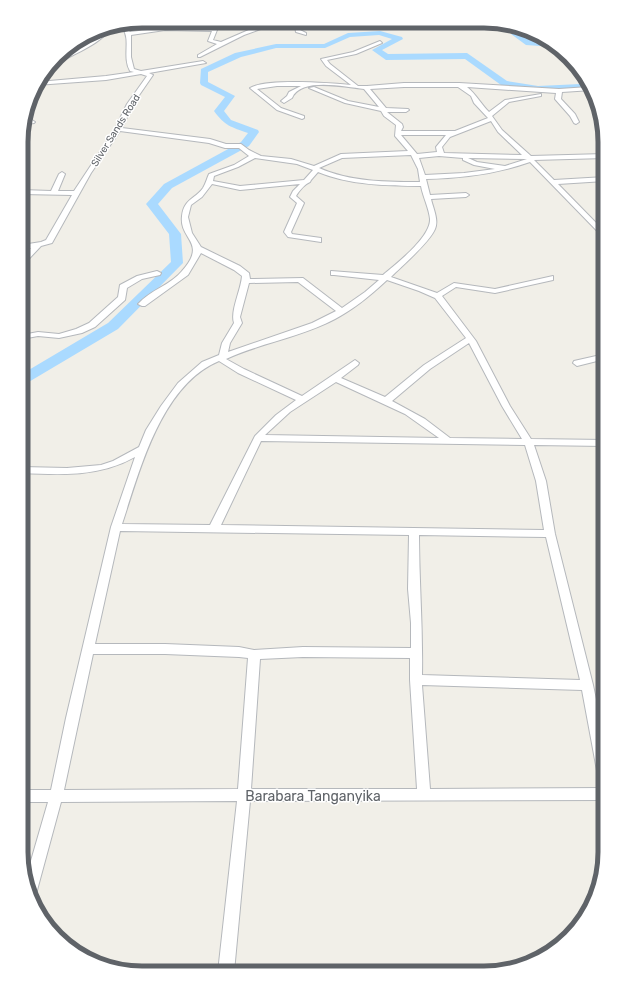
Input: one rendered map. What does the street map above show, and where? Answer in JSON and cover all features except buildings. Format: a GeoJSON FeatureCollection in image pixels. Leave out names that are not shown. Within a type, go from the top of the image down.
{"type":"FeatureCollection","features":[{"type":"Feature","properties":{"kind":"street"},"geometry":{"type":"LineString","coordinates":[[200,56],[222,44],[260,28]]}},
{"type":"Feature","properties":{"kind":"street"},"geometry":{"type":"LineString","coordinates":[[297,28],[298,31],[304,34]]}},
{"type":"Feature","properties":{"kind":"street","name":"Silver Sands Road"},"geometry":{"type":"LineString","coordinates":[[28,256],[40,245],[50,241],[76,193],[118,129],[130,104],[150,76],[132,70],[130,66],[128,48],[129,34],[125,29]]}},
{"type":"Feature","properties":{"kind":"street"},"geometry":{"type":"LineString","coordinates":[[129,34],[170,29],[214,30],[210,41],[222,44]]}},
{"type":"Feature","properties":{"kind":"street"},"geometry":{"type":"LineString","coordinates":[[77,49],[101,36]]}},
{"type":"Feature","properties":{"kind":"street"},"geometry":{"type":"LineString","coordinates":[[32,883],[56,797],[72,718],[116,527],[143,449],[164,406],[181,385],[205,364],[327,320],[368,294],[416,250],[432,229],[433,219],[421,169],[414,155],[400,138],[398,133],[400,127],[399,124],[386,114],[362,87],[328,65],[324,59],[354,53],[380,42]]}},
{"type":"Feature","properties":{"kind":"street","name":"Silver Sands Road"},"geometry":{"type":"LineString","coordinates":[[47,83],[106,78],[179,64],[203,63]]}},
{"type":"Feature","properties":{"kind":"street"},"geometry":{"type":"LineString","coordinates":[[302,117],[279,109],[252,88],[277,84],[334,84],[362,87],[458,85],[559,92]]}},
{"type":"Feature","properties":{"kind":"street"},"geometry":{"type":"LineString","coordinates":[[284,101],[290,97],[291,93],[302,85]]}},
{"type":"Feature","properties":{"kind":"street"},"geometry":{"type":"LineString","coordinates":[[302,85],[325,92],[344,101],[367,104],[384,110],[406,110]]}},
{"type":"Feature","properties":{"kind":"street"},"geometry":{"type":"LineString","coordinates":[[458,85],[464,87],[473,95],[476,102],[491,117],[500,131],[529,158],[598,229]]}},
{"type":"Feature","properties":{"kind":"street"},"geometry":{"type":"LineString","coordinates":[[441,154],[440,147],[442,142],[448,136],[491,117],[507,102],[559,92],[585,90]]}},
{"type":"Feature","properties":{"kind":"street"},"geometry":{"type":"LineString","coordinates":[[559,92],[558,98],[573,115],[576,122]]}},
{"type":"Feature","properties":{"kind":"street"},"geometry":{"type":"LineString","coordinates":[[118,129],[210,141],[225,146],[241,146],[246,153],[253,156],[299,162],[332,175],[384,184],[483,174],[506,168],[529,158]]}},
{"type":"Feature","properties":{"kind":"street"},"geometry":{"type":"LineString","coordinates":[[398,133],[454,133]]}},
{"type":"Feature","properties":{"kind":"street"},"geometry":{"type":"LineString","coordinates":[[318,240],[296,237],[287,233],[300,203],[293,197],[295,192],[308,181],[316,169],[341,156],[441,154],[529,158],[598,156]]}},
{"type":"Feature","properties":{"kind":"street"},"geometry":{"type":"LineString","coordinates":[[221,357],[226,343],[238,323],[236,317],[239,311],[240,297],[246,281],[246,275],[242,270],[198,249],[187,227],[185,217],[188,204],[199,196],[211,182],[211,175],[236,166],[253,156]]}},
{"type":"Feature","properties":{"kind":"street"},"geometry":{"type":"LineString","coordinates":[[461,156],[473,163],[506,168]]}},
{"type":"Feature","properties":{"kind":"street"},"geometry":{"type":"LineString","coordinates":[[54,192],[62,174]]}},
{"type":"Feature","properties":{"kind":"street"},"geometry":{"type":"LineString","coordinates":[[553,182],[598,179]]}},
{"type":"Feature","properties":{"kind":"street"},"geometry":{"type":"LineString","coordinates":[[211,182],[240,188],[284,185],[308,181]]}},
{"type":"Feature","properties":{"kind":"street"},"geometry":{"type":"LineString","coordinates":[[28,192],[76,193]]}},
{"type":"Feature","properties":{"kind":"street"},"geometry":{"type":"LineString","coordinates":[[428,198],[466,195]]}},
{"type":"Feature","properties":{"kind":"street"},"geometry":{"type":"LineString","coordinates":[[28,246],[40,245]]}},
{"type":"Feature","properties":{"kind":"street"},"geometry":{"type":"LineString","coordinates":[[142,304],[185,273],[198,249]]}},
{"type":"Feature","properties":{"kind":"street"},"geometry":{"type":"LineString","coordinates":[[28,336],[38,334],[59,336],[79,332],[92,325],[122,298],[123,287],[125,285],[140,276],[157,273]]}},
{"type":"Feature","properties":{"kind":"street"},"geometry":{"type":"LineString","coordinates":[[334,274],[387,278],[422,289],[438,296],[470,339],[506,406],[529,443],[540,481],[550,534],[587,685],[598,741]]}},
{"type":"Feature","properties":{"kind":"street"},"geometry":{"type":"LineString","coordinates":[[438,296],[458,284],[495,291],[550,278]]}},
{"type":"Feature","properties":{"kind":"street"},"geometry":{"type":"LineString","coordinates":[[246,281],[300,280],[341,311]]}},
{"type":"Feature","properties":{"kind":"street"},"geometry":{"type":"LineString","coordinates":[[386,401],[427,367],[470,339]]}},
{"type":"Feature","properties":{"kind":"street"},"geometry":{"type":"LineString","coordinates":[[221,357],[225,363],[301,399]]}},
{"type":"Feature","properties":{"kind":"street"},"geometry":{"type":"LineString","coordinates":[[577,363],[598,358]]}},
{"type":"Feature","properties":{"kind":"street"},"geometry":{"type":"LineString","coordinates":[[214,528],[258,438],[265,429],[282,412],[335,378],[355,363]]}},
{"type":"Feature","properties":{"kind":"street"},"geometry":{"type":"LineString","coordinates":[[335,378],[386,401],[423,420],[446,440]]}},
{"type":"Feature","properties":{"kind":"street"},"geometry":{"type":"LineString","coordinates":[[258,438],[446,440],[598,444]]}},
{"type":"Feature","properties":{"kind":"street"},"geometry":{"type":"LineString","coordinates":[[28,470],[65,472],[82,471],[111,465],[143,449]]}},
{"type":"Feature","properties":{"kind":"street"},"geometry":{"type":"LineString","coordinates":[[116,527],[550,534]]}},
{"type":"Feature","properties":{"kind":"street"},"geometry":{"type":"LineString","coordinates":[[414,533],[414,589],[417,623],[416,680],[424,795]]}},
{"type":"Feature","properties":{"kind":"street"},"geometry":{"type":"LineString","coordinates":[[89,649],[165,649],[239,652],[254,655],[303,652],[417,653]]}},
{"type":"Feature","properties":{"kind":"street"},"geometry":{"type":"LineString","coordinates":[[227,966],[244,796],[254,655]]}},
{"type":"Feature","properties":{"kind":"street"},"geometry":{"type":"LineString","coordinates":[[416,680],[587,685]]}},
{"type":"Feature","properties":{"kind":"street","name":"Barabara Tanganyika"},"geometry":{"type":"LineString","coordinates":[[28,796],[598,794]]}},
{"type":"Feature","properties":{"kind":"waterway"},"geometry":{"type":"LineString","coordinates":[[28,376],[113,326],[177,263],[175,234],[152,204],[168,186],[245,144],[254,132],[228,122],[219,111],[230,96],[204,83],[204,71],[238,55],[276,46],[325,46],[348,35],[380,33],[399,39],[376,50],[386,57],[467,56],[504,83],[538,89],[584,86]]}},
{"type":"Feature","properties":{"kind":"waterway"},"geometry":{"type":"LineString","coordinates":[[517,33],[515,34],[529,43],[542,44]]}}]}
